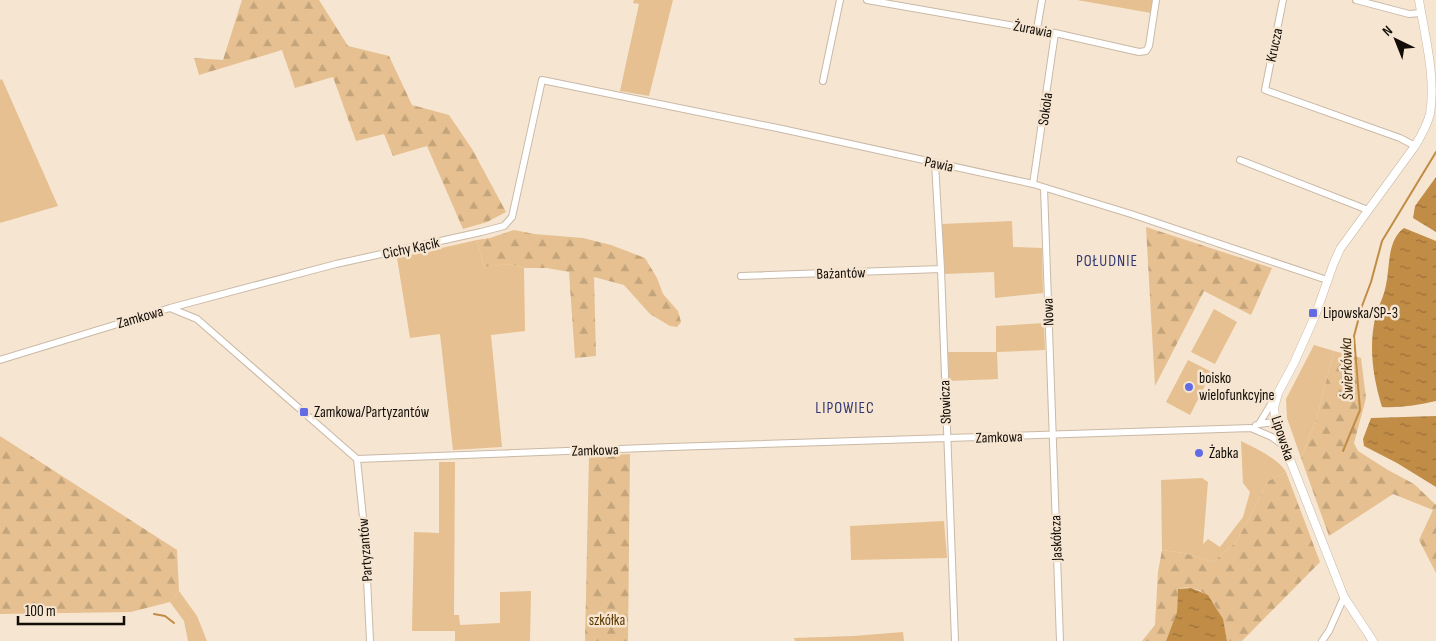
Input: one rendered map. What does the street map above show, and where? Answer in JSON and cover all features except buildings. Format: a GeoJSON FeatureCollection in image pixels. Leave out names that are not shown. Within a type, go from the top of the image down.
{"type":"FeatureCollection","features":[{"type":"Feature","properties":{"kind":"street"},"geometry":{"type":"LineString","coordinates":[[823,81],[840,0]]}},
{"type":"Feature","properties":{"kind":"street","name":"Żurawia"},"geometry":{"type":"LineString","coordinates":[[867,0],[1055,32],[1139,52],[1146,51],[1149,46],[1156,0]]}},
{"type":"Feature","properties":{"kind":"street"},"geometry":{"type":"LineString","coordinates":[[1037,29],[1042,0]]}},
{"type":"Feature","properties":{"kind":"street","name":"Krucza"},"geometry":{"type":"LineString","coordinates":[[1283,0],[1265,90],[1400,138],[1415,146]]}},
{"type":"Feature","properties":{"kind":"street"},"geometry":{"type":"LineString","coordinates":[[1356,0],[1409,14],[1421,13]]}},
{"type":"Feature","properties":{"kind":"street","name":"Lipowska"},"geometry":{"type":"LineString","coordinates":[[1373,641],[1344,597],[1284,446],[1276,423],[1274,408],[1278,392],[1312,324],[1340,249],[1415,146],[1430,114],[1434,96],[1434,78],[1419,0]]}},
{"type":"Feature","properties":{"kind":"street","name":"Sokola"},"geometry":{"type":"LineString","coordinates":[[1034,184],[1055,32]]}},
{"type":"Feature","properties":{"kind":"street","name":"Pawia"},"geometry":{"type":"LineString","coordinates":[[542,80],[782,129],[1034,184],[1131,214],[1327,280]]}},
{"type":"Feature","properties":{"kind":"street","name":"Cichy Kącik"},"geometry":{"type":"LineString","coordinates":[[170,308],[336,264],[504,226],[512,217],[542,80]]}},
{"type":"Feature","properties":{"kind":"street"},"geometry":{"type":"LineString","coordinates":[[1240,160],[1368,210]]}},
{"type":"Feature","properties":{"kind":"street","name":"Słowicza"},"geometry":{"type":"LineString","coordinates":[[935,163],[941,269],[955,641]]}},
{"type":"Feature","properties":{"kind":"street","name":"Nowa"},"geometry":{"type":"LineString","coordinates":[[1044,188],[1052,435]]}},
{"type":"Feature","properties":{"kind":"street","name":"Bażantów"},"geometry":{"type":"LineString","coordinates":[[741,276],[941,269]]}},
{"type":"Feature","properties":{"kind":"street","name":"Zamkowa"},"geometry":{"type":"LineString","coordinates":[[0,360],[170,308],[197,319],[357,459],[1251,428],[1259,424],[1276,423]]}},
{"type":"Feature","properties":{"kind":"street"},"geometry":{"type":"LineString","coordinates":[[1259,424],[1278,392]]}},
{"type":"Feature","properties":{"kind":"street"},"geometry":{"type":"LineString","coordinates":[[1260,432],[1268,430],[1276,423]]}},
{"type":"Feature","properties":{"kind":"street","name":"Zamkowa"},"geometry":{"type":"LineString","coordinates":[[1251,428],[1272,437],[1284,446]]}},
{"type":"Feature","properties":{"kind":"street","name":"Jaskółcza"},"geometry":{"type":"LineString","coordinates":[[1052,435],[1060,641]]}},
{"type":"Feature","properties":{"kind":"street","name":"Partyzantów"},"geometry":{"type":"LineString","coordinates":[[357,459],[365,537],[370,641]]}},
{"type":"Feature","properties":{"kind":"street"},"geometry":{"type":"LineString","coordinates":[[1322,641],[1329,632],[1344,597]]}},
{"type":"Feature","properties":{"kind":"green space"},"geometry":{"type":"Polygon","coordinates":[[[242,0],[319,0],[348,46],[389,56],[412,105],[449,115],[472,149],[506,212],[487,222],[463,229],[427,146],[393,156],[384,134],[356,141],[333,77],[295,88],[282,50],[199,75],[194,58],[223,60],[242,0]]]}},
{"type":"Feature","properties":{"kind":"green space"},"geometry":{"type":"Polygon","coordinates":[[[634,0],[673,0],[649,96],[620,91],[639,4],[633,3],[634,0]]]}},
{"type":"Feature","properties":{"kind":"green space"},"geometry":{"type":"Polygon","coordinates":[[[1077,0],[1153,0],[1151,13],[1077,0]]]}},
{"type":"Feature","properties":{"kind":"green space"},"geometry":{"type":"Polygon","coordinates":[[[2,79],[58,206],[0,223],[0,80],[2,79]]]}},
{"type":"Feature","properties":{"kind":"green space"},"geometry":{"type":"Polygon","coordinates":[[[1012,221],[1013,247],[1042,248],[1043,293],[995,298],[994,272],[945,274],[942,224],[1012,221]]]}},
{"type":"Feature","properties":{"kind":"green space"},"geometry":{"type":"Polygon","coordinates":[[[1146,227],[1272,268],[1251,315],[1204,291],[1155,386],[1146,227]]]}},
{"type":"Feature","properties":{"kind":"green space"},"geometry":{"type":"Polygon","coordinates":[[[514,230],[534,234],[583,238],[611,245],[645,258],[657,278],[663,294],[678,311],[681,322],[677,327],[670,326],[650,314],[624,285],[594,277],[596,356],[575,358],[569,272],[547,268],[524,268],[510,264],[484,267],[477,240],[514,230]]]}},
{"type":"Feature","properties":{"kind":"green space"},"geometry":{"type":"Polygon","coordinates":[[[477,240],[484,267],[510,264],[524,268],[525,331],[491,335],[502,447],[453,450],[440,334],[410,338],[397,258],[477,240]]]}},
{"type":"Feature","properties":{"kind":"green space"},"geometry":{"type":"Polygon","coordinates":[[[1214,309],[1237,322],[1215,364],[1191,352],[1214,309]]]}},
{"type":"Feature","properties":{"kind":"green space"},"geometry":{"type":"Polygon","coordinates":[[[1044,323],[1045,350],[997,352],[998,379],[949,381],[948,352],[996,352],[996,326],[1044,323]]]}},
{"type":"Feature","properties":{"kind":"green space"},"geometry":{"type":"Polygon","coordinates":[[[1314,345],[1334,351],[1317,417],[1301,458],[1287,418],[1286,399],[1314,345]]]}},
{"type":"Feature","properties":{"kind":"green space"},"geometry":{"type":"Polygon","coordinates":[[[1334,351],[1361,358],[1366,398],[1354,443],[1358,451],[1414,484],[1436,505],[1436,573],[1419,540],[1433,510],[1393,494],[1329,536],[1301,458],[1317,417],[1334,351]]]}},
{"type":"Feature","properties":{"kind":"green space","name":"boisko wielofunkcyjne"},"geometry":{"type":"Polygon","coordinates":[[[1188,360],[1212,372],[1190,415],[1166,402],[1188,360]]]}},
{"type":"Feature","properties":{"kind":"green space"},"geometry":{"type":"Polygon","coordinates":[[[0,436],[177,550],[179,591],[170,602],[131,612],[0,614],[0,436]]]}},
{"type":"Feature","properties":{"kind":"green space"},"geometry":{"type":"Polygon","coordinates":[[[1241,441],[1272,458],[1286,472],[1268,481],[1236,542],[1213,562],[1184,553],[1162,550],[1161,480],[1202,478],[1208,482],[1203,544],[1208,539],[1220,547],[1243,517],[1250,492],[1243,483],[1241,441]]]}},
{"type":"Feature","properties":{"kind":"green space","name":"szkółka"},"geometry":{"type":"Polygon","coordinates":[[[630,454],[628,641],[585,641],[589,456],[630,454]]]}},
{"type":"Feature","properties":{"kind":"green space"},"geometry":{"type":"Polygon","coordinates":[[[439,462],[455,462],[454,615],[459,615],[460,625],[500,623],[500,592],[531,591],[530,641],[455,641],[455,631],[412,631],[414,532],[439,533],[439,462]]]}},
{"type":"Feature","properties":{"kind":"green space"},"geometry":{"type":"Polygon","coordinates":[[[1286,472],[1320,562],[1242,641],[1227,641],[1220,616],[1211,600],[1198,590],[1187,588],[1178,589],[1177,612],[1166,641],[1142,641],[1155,625],[1158,572],[1162,550],[1184,553],[1213,562],[1236,542],[1268,481],[1286,472]]]}},
{"type":"Feature","properties":{"kind":"green space"},"geometry":{"type":"Polygon","coordinates":[[[944,521],[947,558],[851,560],[850,526],[944,521]]]}},
{"type":"Feature","properties":{"kind":"green space"},"geometry":{"type":"Polygon","coordinates":[[[179,591],[197,616],[207,641],[188,641],[184,621],[170,602],[179,591]]]}},
{"type":"Feature","properties":{"kind":"green space"},"geometry":{"type":"Polygon","coordinates":[[[903,632],[904,641],[795,641],[794,638],[854,636],[903,632]]]}},
{"type":"Feature","properties":{"kind":"water"},"geometry":{"type":"Polygon","coordinates":[[[1436,177],[1436,232],[1413,218],[1415,206],[1436,177]]]}},
{"type":"Feature","properties":{"kind":"water"},"geometry":{"type":"Polygon","coordinates":[[[1404,228],[1436,241],[1436,401],[1409,406],[1382,407],[1376,385],[1372,338],[1376,315],[1385,289],[1392,247],[1395,239],[1404,228]]]}},
{"type":"Feature","properties":{"kind":"water"},"geometry":{"type":"Polygon","coordinates":[[[1436,416],[1436,487],[1397,463],[1364,446],[1363,439],[1371,418],[1436,416]]]}},
{"type":"Feature","properties":{"kind":"water"},"geometry":{"type":"Polygon","coordinates":[[[1191,588],[1208,595],[1223,619],[1227,641],[1166,641],[1177,612],[1178,589],[1191,588]]]}},
{"type":"Feature","properties":{"kind":"waterway","name":"Świerkówka"},"geometry":{"type":"LineString","coordinates":[[1343,451],[1360,410],[1354,336],[1382,241],[1436,152]]}},
{"type":"Feature","properties":{"kind":"waterway"},"geometry":{"type":"LineString","coordinates":[[154,614],[165,616],[174,623]]}},
{"type":"Feature","properties":{"kind":"place","name":"Lipowska/SP-3"},"geometry":{"type":"Point","coordinates":[1313,313]}},
{"type":"Feature","properties":{"kind":"place","name":"boisko wielofunkcyjne"},"geometry":{"type":"Point","coordinates":[1189,387]}},
{"type":"Feature","properties":{"kind":"place","name":"Zamkowa/Partyzantów"},"geometry":{"type":"Point","coordinates":[304,412]}},
{"type":"Feature","properties":{"kind":"place","name":"Żabka"},"geometry":{"type":"Point","coordinates":[1199,453]}},
{"type":"Feature","properties":{"kind":"district","name":"POŁUDNIE"},"geometry":{"type":"Point","coordinates":[1107,260]}},
{"type":"Feature","properties":{"kind":"district","name":"LIPOWIEC"},"geometry":{"type":"Point","coordinates":[845,407]}}]}
